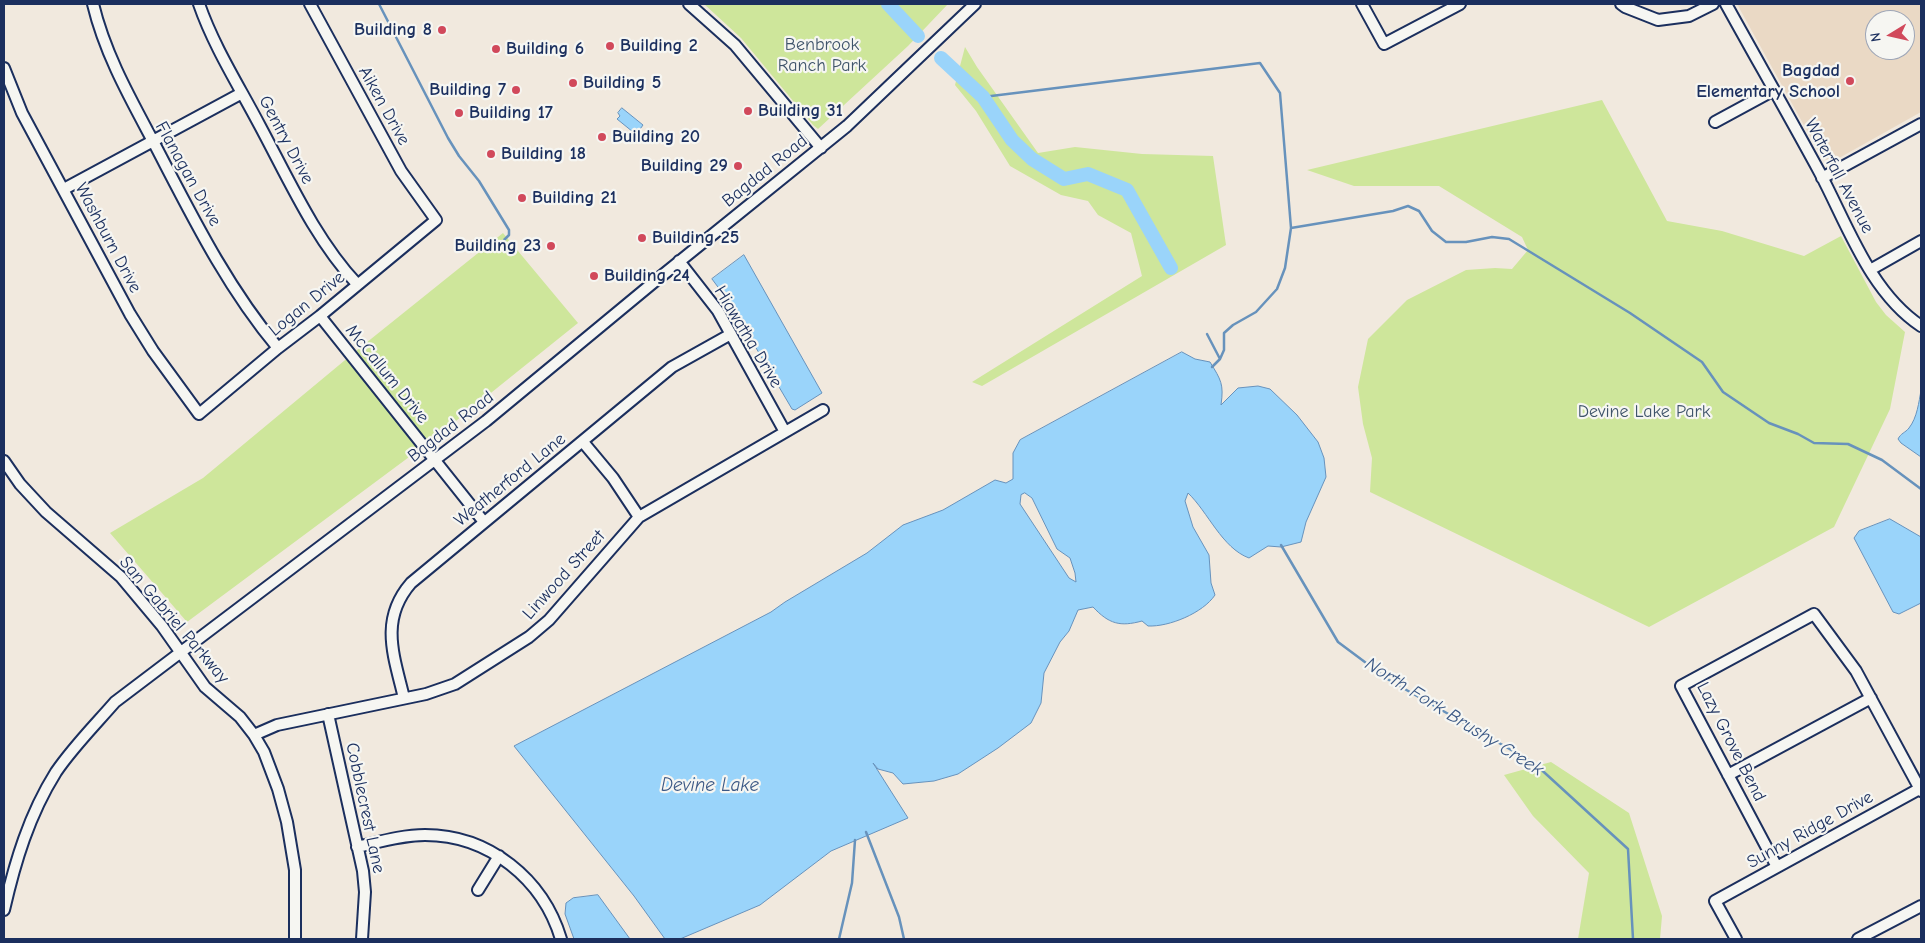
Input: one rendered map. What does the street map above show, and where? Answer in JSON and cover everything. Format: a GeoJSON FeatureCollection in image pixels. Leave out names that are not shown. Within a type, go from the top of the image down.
{"type":"FeatureCollection","features":[{"type":"Feature","properties":{"kind":"street","name":"Flanagan Drive"},"geometry":{"type":"LineString","coordinates":[[93,4],[108,54],[139,119],[228,281],[255,321],[278,348]]}},
{"type":"Feature","properties":{"kind":"street","name":"Gentry Drive"},"geometry":{"type":"LineString","coordinates":[[199,4],[242,93],[312,224],[343,269],[357,284]]}},
{"type":"Feature","properties":{"kind":"street","name":"Aiken Drive"},"geometry":{"type":"LineString","coordinates":[[310,4],[401,171],[436,220]]}},
{"type":"Feature","properties":{"kind":"street"},"geometry":{"type":"LineString","coordinates":[[689,4],[735,45],[820,148]]}},
{"type":"Feature","properties":{"kind":"street","name":"Bagdad Road"},"geometry":{"type":"LineString","coordinates":[[4,910],[14,865],[40,802],[57,772],[77,744],[115,702],[139,682],[181,653],[436,460],[864,111],[975,4]]}},
{"type":"Feature","properties":{"kind":"street"},"geometry":{"type":"LineString","coordinates":[[1362,4],[1384,44],[1460,4]]}},
{"type":"Feature","properties":{"kind":"street"},"geometry":{"type":"LineString","coordinates":[[1621,4],[1658,20],[1689,16],[1714,4]]}},
{"type":"Feature","properties":{"kind":"street","name":"Waterfall Avenue"},"geometry":{"type":"LineString","coordinates":[[1726,4],[1822,178],[1870,270],[1894,304],[1921,326]]}},
{"type":"Feature","properties":{"kind":"street","name":"Washburn Drive"},"geometry":{"type":"LineString","coordinates":[[4,68],[22,113],[130,314],[152,351],[199,414]]}},
{"type":"Feature","properties":{"kind":"street"},"geometry":{"type":"LineString","coordinates":[[1715,122],[1774,90]]}},
{"type":"Feature","properties":{"kind":"street"},"geometry":{"type":"LineString","coordinates":[[64,189],[242,93]]}},
{"type":"Feature","properties":{"kind":"street"},"geometry":{"type":"LineString","coordinates":[[1822,178],[1921,124]]}},
{"type":"Feature","properties":{"kind":"street","name":"Logan Drive"},"geometry":{"type":"LineString","coordinates":[[199,414],[436,220]]}},
{"type":"Feature","properties":{"kind":"street"},"geometry":{"type":"LineString","coordinates":[[1870,270],[1921,241]]}},
{"type":"Feature","properties":{"kind":"street","name":"Hiawatha Drive"},"geometry":{"type":"LineString","coordinates":[[679,261],[718,311],[785,432]]}},
{"type":"Feature","properties":{"kind":"street","name":"McCallum Drive"},"geometry":{"type":"LineString","coordinates":[[320,316],[484,522]]}},
{"type":"Feature","properties":{"kind":"street","name":"Weatherford Lane"},"geometry":{"type":"LineString","coordinates":[[404,698],[391,640],[392,619],[398,600],[411,583],[672,367],[731,334]]}},
{"type":"Feature","properties":{"kind":"street","name":"Linwood Street"},"geometry":{"type":"LineString","coordinates":[[254,735],[277,725],[446,688],[530,637],[549,620],[639,516],[823,410]]}},
{"type":"Feature","properties":{"kind":"street"},"geometry":{"type":"LineString","coordinates":[[583,442],[613,478],[639,516]]}},
{"type":"Feature","properties":{"kind":"street","name":"San Gabriel Parkway"},"geometry":{"type":"LineString","coordinates":[[4,461],[20,484],[46,512],[121,577],[162,626],[205,687],[240,716],[254,735],[264,752],[278,789],[287,822],[296,870],[295,939]]}},
{"type":"Feature","properties":{"kind":"street","name":"Lazy Grove Bend"},"geometry":{"type":"LineString","coordinates":[[1777,867],[1681,686],[1814,614],[1856,671],[1871,698]]}},
{"type":"Feature","properties":{"kind":"street"},"geometry":{"type":"LineString","coordinates":[[1728,775],[1871,698],[1921,789]]}},
{"type":"Feature","properties":{"kind":"street","name":"Cobblecrest Lane"},"geometry":{"type":"LineString","coordinates":[[328,714],[364,880],[362,939]]}},
{"type":"Feature","properties":{"kind":"street","name":"Sunny Ridge Drive"},"geometry":{"type":"LineString","coordinates":[[1736,939],[1715,901],[1921,789]]}},
{"type":"Feature","properties":{"kind":"street"},"geometry":{"type":"LineString","coordinates":[[358,847],[424,834],[459,839],[484,848],[518,870],[534,886],[546,903],[560,939]]}},
{"type":"Feature","properties":{"kind":"street"},"geometry":{"type":"LineString","coordinates":[[478,890],[499,856]]}},
{"type":"Feature","properties":{"kind":"street"},"geometry":{"type":"LineString","coordinates":[[1858,939],[1921,906]]}},
{"type":"Feature","properties":{"kind":"shaded area","name":"Bagdad Elementary School"},"geometry":{"type":"Polygon","coordinates":[[[1737,4],[1921,4],[1921,112],[1832,162],[1822,158],[1737,4]]]}},
{"type":"Feature","properties":{"kind":"green space","name":"Benbrook Ranch Park"},"geometry":{"type":"Polygon","coordinates":[[[704,4],[948,4],[908,46],[818,129],[741,38],[704,4]]]}},
{"type":"Feature","properties":{"kind":"green space"},"geometry":{"type":"Polygon","coordinates":[[[965,47],[1038,153],[1075,147],[1142,154],[1213,156],[1226,245],[982,386],[972,382],[1142,276],[1131,233],[1098,215],[1088,201],[1061,195],[1010,166],[976,111],[955,85],[965,47]]]}},
{"type":"Feature","properties":{"kind":"green space","name":"Devine Lake Park"},"geometry":{"type":"Polygon","coordinates":[[[1602,100],[1667,221],[1722,231],[1804,256],[1841,236],[1876,302],[1886,315],[1905,332],[1890,409],[1834,527],[1649,627],[1370,492],[1372,458],[1363,424],[1358,387],[1368,339],[1407,300],[1466,270],[1512,269],[1528,250],[1522,237],[1439,186],[1354,186],[1307,170],[1602,100]]]}},
{"type":"Feature","properties":{"kind":"green space"},"geometry":{"type":"Polygon","coordinates":[[[503,233],[578,323],[436,437],[187,622],[110,533],[203,478],[356,351],[503,233]]]}},
{"type":"Feature","properties":{"kind":"green space"},"geometry":{"type":"Polygon","coordinates":[[[1551,762],[1629,813],[1662,916],[1660,939],[1578,939],[1589,873],[1533,816],[1504,775],[1551,762]]]}},
{"type":"Feature","properties":{"kind":"water"},"geometry":{"type":"Polygon","coordinates":[[[622,108],[643,125],[638,132],[635,130],[633,132],[617,119],[620,116],[618,113],[622,108]]]}},
{"type":"Feature","properties":{"kind":"water"},"geometry":{"type":"Polygon","coordinates":[[[744,255],[822,393],[795,410],[792,409],[729,302],[712,279],[744,255]]]}},
{"type":"Feature","properties":{"kind":"water","name":"Devine Lake"},"geometry":{"type":"Polygon","coordinates":[[[1182,352],[1195,359],[1210,362],[1221,382],[1221,405],[1238,388],[1258,386],[1270,389],[1297,415],[1318,442],[1324,458],[1326,477],[1306,522],[1301,542],[1281,547],[1268,546],[1249,558],[1239,553],[1223,538],[1188,493],[1185,501],[1193,527],[1209,555],[1211,583],[1215,595],[1210,602],[1185,618],[1156,626],[1148,626],[1142,621],[1127,624],[1115,623],[1104,617],[1093,607],[1078,610],[1069,631],[1060,642],[1044,673],[1041,703],[1031,723],[998,748],[958,774],[934,781],[903,784],[893,773],[878,769],[873,763],[908,818],[831,851],[760,905],[680,939],[665,939],[634,896],[514,746],[771,612],[867,553],[903,525],[943,510],[995,480],[1006,483],[1013,479],[1013,453],[1020,440],[1182,352]],[[1025,493],[1021,495],[1020,504],[1069,578],[1076,582],[1070,558],[1057,549],[1032,498],[1025,493]]]}},
{"type":"Feature","properties":{"kind":"water"},"geometry":{"type":"Polygon","coordinates":[[[1921,390],[1921,457],[1898,439],[1914,420],[1921,390]]]}},
{"type":"Feature","properties":{"kind":"water"},"geometry":{"type":"Polygon","coordinates":[[[1890,519],[1921,537],[1921,603],[1899,614],[1893,612],[1854,538],[1859,531],[1890,519]]]}},
{"type":"Feature","properties":{"kind":"water"},"geometry":{"type":"Polygon","coordinates":[[[598,895],[630,939],[574,939],[565,914],[566,903],[573,898],[598,895]]]}},
{"type":"Feature","properties":{"kind":"waterway"},"geometry":{"type":"LineString","coordinates":[[379,4],[448,138],[459,156],[479,181],[509,230],[509,235],[504,240]]}},
{"type":"Feature","properties":{"kind":"waterway","name":"North Fork Brushy Creek"},"geometry":{"type":"LineString","coordinates":[[888,4],[918,36]]}},
{"type":"Feature","properties":{"kind":"waterway","name":"North Fork Brushy Creek"},"geometry":{"type":"LineString","coordinates":[[941,58],[983,97],[1012,140],[1032,159],[1064,179],[1088,174],[1127,190],[1171,268]]}},
{"type":"Feature","properties":{"kind":"waterway"},"geometry":{"type":"LineString","coordinates":[[983,97],[1260,63],[1280,93],[1291,228],[1285,268],[1277,289],[1256,312],[1233,325],[1224,333],[1224,350],[1220,359]]}},
{"type":"Feature","properties":{"kind":"waterway"},"geometry":{"type":"LineString","coordinates":[[1291,228],[1393,211],[1408,206],[1419,211],[1432,231],[1446,242],[1466,242],[1492,237],[1509,239],[1630,313],[1702,362],[1723,392],[1769,423],[1798,434],[1814,443],[1848,444],[1882,460],[1921,489]]}},
{"type":"Feature","properties":{"kind":"waterway","name":"North Fork Brushy Creek"},"geometry":{"type":"LineString","coordinates":[[1207,334],[1220,359],[1212,367]]}},
{"type":"Feature","properties":{"kind":"waterway","name":"North Fork Brushy Creek"},"geometry":{"type":"LineString","coordinates":[[1281,545],[1338,642],[1389,680],[1534,763],[1628,849],[1633,939]]}},
{"type":"Feature","properties":{"kind":"waterway"},"geometry":{"type":"LineString","coordinates":[[866,832],[899,917],[904,939]]}},
{"type":"Feature","properties":{"kind":"waterway"},"geometry":{"type":"LineString","coordinates":[[839,939],[852,883],[855,840]]}},
{"type":"Feature","properties":{"kind":"place","name":"Building 8"},"geometry":{"type":"Point","coordinates":[442,30]}},
{"type":"Feature","properties":{"kind":"place","name":"Building 2"},"geometry":{"type":"Point","coordinates":[610,46]}},
{"type":"Feature","properties":{"kind":"place","name":"Building 6"},"geometry":{"type":"Point","coordinates":[496,49]}},
{"type":"Feature","properties":{"kind":"place","name":"Bagdad Elementary School"},"geometry":{"type":"Point","coordinates":[1850,81]}},
{"type":"Feature","properties":{"kind":"place","name":"Building 5"},"geometry":{"type":"Point","coordinates":[573,83]}},
{"type":"Feature","properties":{"kind":"place","name":"Building 7"},"geometry":{"type":"Point","coordinates":[516,90]}},
{"type":"Feature","properties":{"kind":"place","name":"Building 31"},"geometry":{"type":"Point","coordinates":[748,111]}},
{"type":"Feature","properties":{"kind":"place","name":"Building 17"},"geometry":{"type":"Point","coordinates":[459,113]}},
{"type":"Feature","properties":{"kind":"place","name":"Building 20"},"geometry":{"type":"Point","coordinates":[602,137]}},
{"type":"Feature","properties":{"kind":"place","name":"Building 18"},"geometry":{"type":"Point","coordinates":[491,154]}},
{"type":"Feature","properties":{"kind":"place","name":"Building 29"},"geometry":{"type":"Point","coordinates":[738,166]}},
{"type":"Feature","properties":{"kind":"place","name":"Building 21"},"geometry":{"type":"Point","coordinates":[522,198]}},
{"type":"Feature","properties":{"kind":"place","name":"Building 25"},"geometry":{"type":"Point","coordinates":[642,238]}},
{"type":"Feature","properties":{"kind":"place","name":"Building 23"},"geometry":{"type":"Point","coordinates":[551,246]}},
{"type":"Feature","properties":{"kind":"place","name":"Building 24"},"geometry":{"type":"Point","coordinates":[594,276]}}]}
